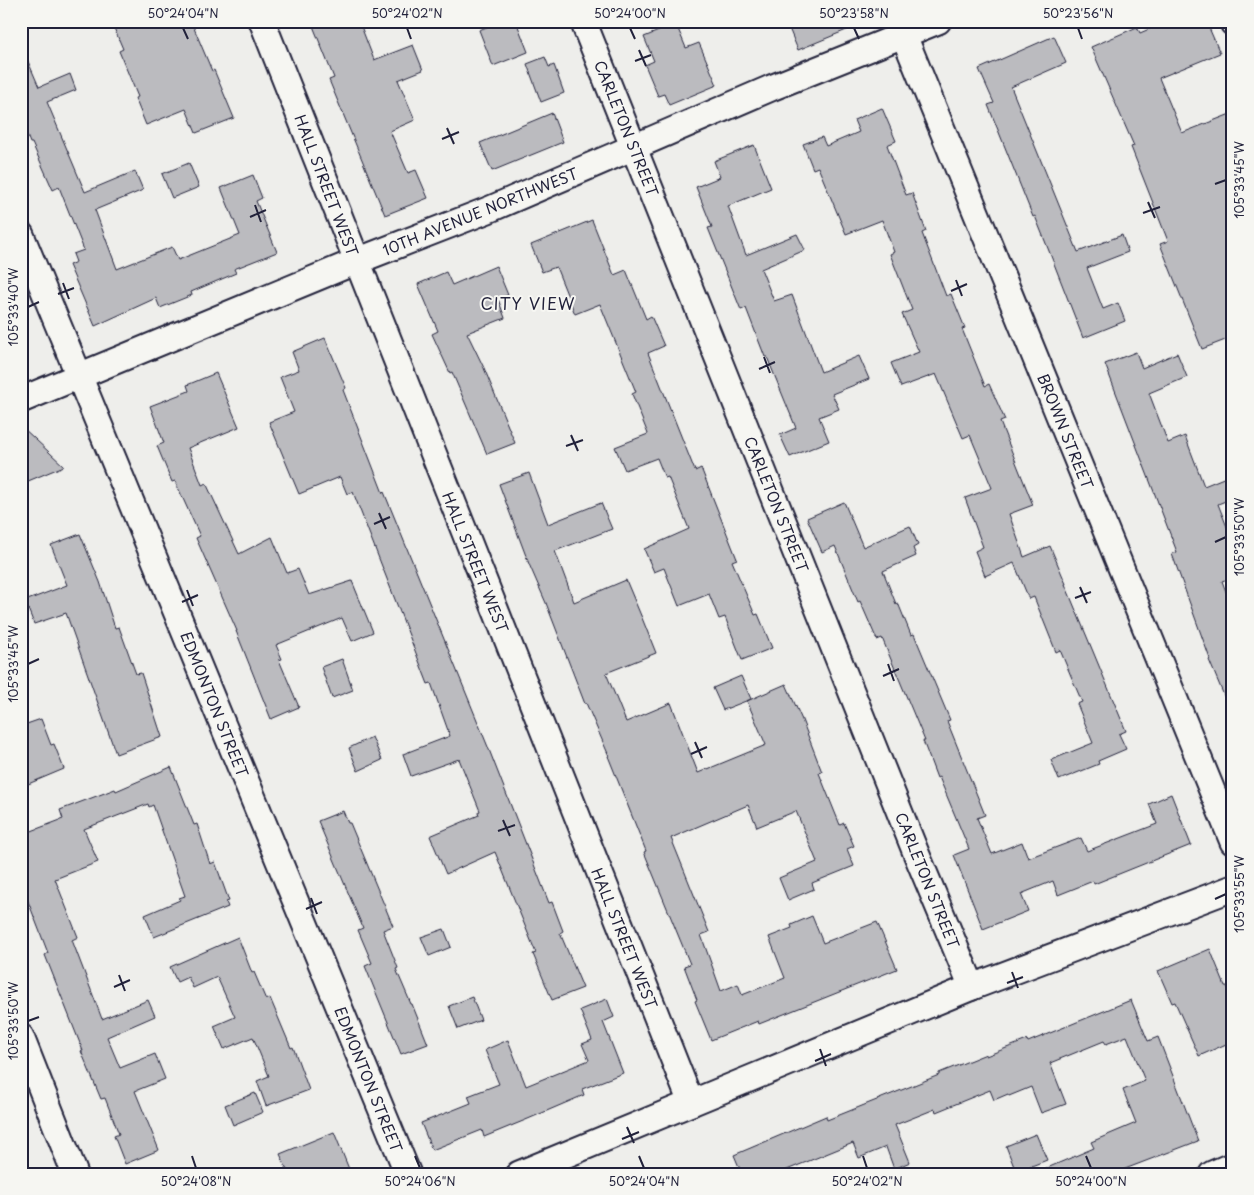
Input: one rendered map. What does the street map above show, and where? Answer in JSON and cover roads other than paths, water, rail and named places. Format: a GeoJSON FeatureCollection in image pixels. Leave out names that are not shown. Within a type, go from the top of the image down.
{"type":"FeatureCollection","features":[{"type":"Feature","properties":{"kind":"street","name":"HALL STREET WEST"},"geometry":{"type":"LineString","coordinates":[[262,21],[691,1102]]}},
{"type":"Feature","properties":{"kind":"street","name":"CARLETON STREET"},"geometry":{"type":"LineString","coordinates":[[583,21],[916,853],[972,987]]}},
{"type":"Feature","properties":{"kind":"street","name":"10TH AVENUE NORTHWEST"},"geometry":{"type":"LineString","coordinates":[[21,400],[357,261],[488,210],[771,88],[901,28],[938,21]]}},
{"type":"Feature","properties":{"kind":"street","name":"BROWN STREET"},"geometry":{"type":"LineString","coordinates":[[901,28],[1233,842]]}},
{"type":"Feature","properties":{"kind":"street","name":"EDMONTON STREET"},"geometry":{"type":"LineString","coordinates":[[21,235],[408,1174]]}},
{"type":"Feature","properties":{"kind":"street"},"geometry":{"type":"LineString","coordinates":[[519,1174],[972,987],[1233,888]]}},
{"type":"Feature","properties":{"kind":"street"},"geometry":{"type":"LineString","coordinates":[[21,1037],[75,1174]]}},
{"type":"Feature","properties":{"kind":"street"},"geometry":{"type":"LineString","coordinates":[[1212,1174],[1233,1165]]}},
{"type":"Feature","properties":{"kind":"district","name":"CITY VIEW"},"geometry":{"type":"Point","coordinates":[528,303]}}]}
